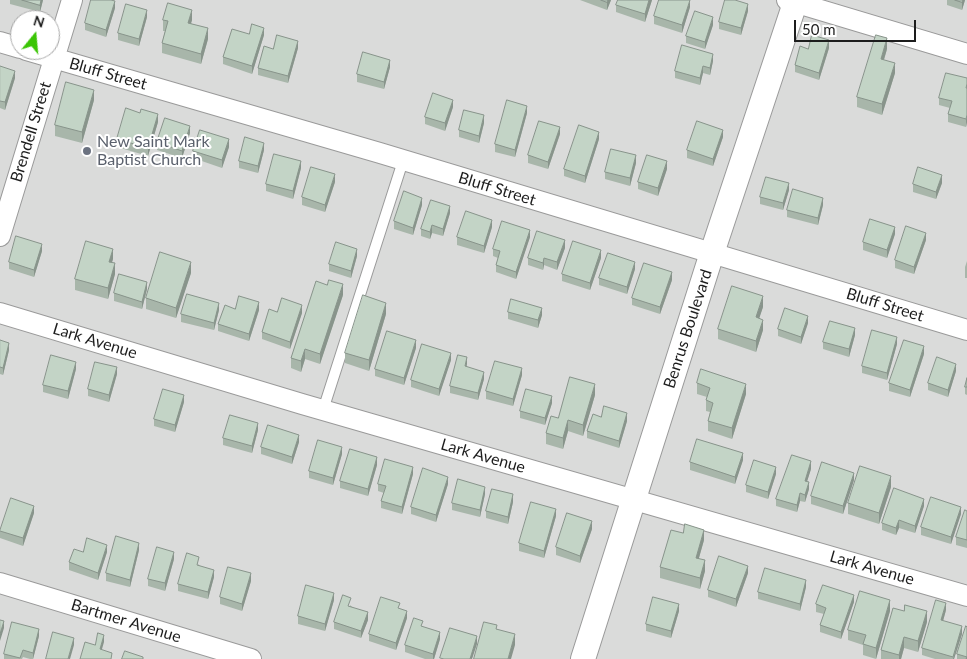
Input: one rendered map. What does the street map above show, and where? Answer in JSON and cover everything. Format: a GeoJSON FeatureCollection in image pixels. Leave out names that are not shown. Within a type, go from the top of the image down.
{"type":"FeatureCollection","features":[{"type":"Feature","properties":{"kind":"street","name":"Brendell Street"},"geometry":{"type":"LineString","coordinates":[[60,39],[72,0]]}},
{"type":"Feature","properties":{"kind":"street"},"geometry":{"type":"LineString","coordinates":[[792,1],[967,54]]}},
{"type":"Feature","properties":{"kind":"street","name":"Benrus Boulevard"},"geometry":{"type":"LineString","coordinates":[[584,659],[633,499],[792,1]]}},
{"type":"Feature","properties":{"kind":"street","name":"Brendell Street"},"geometry":{"type":"LineString","coordinates":[[0,236],[53,60]]}},
{"type":"Feature","properties":{"kind":"street","name":"Bluff Street"},"geometry":{"type":"LineString","coordinates":[[60,60],[967,330]]}},
{"type":"Feature","properties":{"kind":"street","name":"Lark Avenue"},"geometry":{"type":"LineString","coordinates":[[0,313],[323,410],[967,596]]}},
{"type":"Feature","properties":{"kind":"street","name":"Bartmer Avenue"},"geometry":{"type":"LineString","coordinates":[[0,583],[251,659]]}},
{"type":"Feature","properties":{"kind":"lane"},"geometry":{"type":"LineString","coordinates":[[323,410],[403,161]]}},
{"type":"Feature","properties":{"kind":"shaded area"},"geometry":{"type":"Polygon","coordinates":[[[0,0],[967,0],[967,659],[0,659],[0,0]]]}},
{"type":"Feature","properties":{"kind":"building"},"geometry":{"type":"Polygon","coordinates":[[[22,0],[41,0],[40,5],[22,0]]]}},
{"type":"Feature","properties":{"kind":"building"},"geometry":{"type":"Polygon","coordinates":[[[91,0],[115,1],[106,30],[85,23],[91,0]]]}},
{"type":"Feature","properties":{"kind":"building"},"geometry":{"type":"Polygon","coordinates":[[[618,0],[649,0],[645,14],[616,5],[618,0]]]}},
{"type":"Feature","properties":{"kind":"building"},"geometry":{"type":"Polygon","coordinates":[[[659,0],[690,0],[682,25],[654,16],[659,0]]]}},
{"type":"Feature","properties":{"kind":"building"},"geometry":{"type":"Polygon","coordinates":[[[725,0],[735,0],[748,4],[741,28],[719,22],[725,0]]]}},
{"type":"Feature","properties":{"kind":"building"},"geometry":{"type":"Polygon","coordinates":[[[168,3],[192,10],[188,23],[208,28],[201,54],[162,43],[168,21],[163,20],[168,3]]]}},
{"type":"Feature","properties":{"kind":"building"},"geometry":{"type":"Polygon","coordinates":[[[126,4],[147,10],[139,39],[118,33],[126,4]]]}},
{"type":"Feature","properties":{"kind":"building"},"geometry":{"type":"Polygon","coordinates":[[[695,11],[713,17],[705,42],[686,36],[695,11]]]}},
{"type":"Feature","properties":{"kind":"building"},"geometry":{"type":"Polygon","coordinates":[[[252,24],[264,28],[252,66],[223,57],[232,29],[249,34],[252,24]]]}},
{"type":"Feature","properties":{"kind":"building"},"geometry":{"type":"Polygon","coordinates":[[[277,35],[298,41],[288,76],[258,68],[264,46],[273,49],[277,35]]]}},
{"type":"Feature","properties":{"kind":"building"},"geometry":{"type":"Polygon","coordinates":[[[812,35],[829,40],[819,73],[795,65],[800,46],[808,49],[812,35]]]}},
{"type":"Feature","properties":{"kind":"building"},"geometry":{"type":"Polygon","coordinates":[[[876,35],[887,38],[881,59],[895,63],[882,104],[857,97],[876,35]]]}},
{"type":"Feature","properties":{"kind":"building"},"geometry":{"type":"Polygon","coordinates":[[[682,45],[713,54],[710,68],[703,66],[700,78],[675,71],[682,45]]]}},
{"type":"Feature","properties":{"kind":"building"},"geometry":{"type":"Polygon","coordinates":[[[363,52],[390,60],[384,82],[357,74],[363,52]]]}},
{"type":"Feature","properties":{"kind":"building"},"geometry":{"type":"Polygon","coordinates":[[[0,66],[15,71],[5,102],[0,101],[0,66]]]}},
{"type":"Feature","properties":{"kind":"building"},"geometry":{"type":"Polygon","coordinates":[[[946,73],[967,78],[966,119],[948,114],[952,101],[939,98],[946,73]]]}},
{"type":"Feature","properties":{"kind":"building"},"geometry":{"type":"Polygon","coordinates":[[[66,82],[94,90],[82,132],[55,125],[66,82]]]}},
{"type":"Feature","properties":{"kind":"building"},"geometry":{"type":"Polygon","coordinates":[[[433,93],[453,100],[445,123],[425,117],[433,93]]]}},
{"type":"Feature","properties":{"kind":"building"},"geometry":{"type":"Polygon","coordinates":[[[507,100],[527,106],[515,150],[495,144],[507,100]]]}},
{"type":"Feature","properties":{"kind":"building"},"geometry":{"type":"Polygon","coordinates":[[[126,108],[140,113],[141,109],[158,114],[148,148],[117,139],[126,108]]]}},
{"type":"Feature","properties":{"kind":"building"},"geometry":{"type":"Polygon","coordinates":[[[464,110],[484,115],[479,136],[459,130],[464,110]]]}},
{"type":"Feature","properties":{"kind":"building"},"geometry":{"type":"Polygon","coordinates":[[[165,118],[190,126],[182,151],[157,142],[165,118]]]}},
{"type":"Feature","properties":{"kind":"building"},"geometry":{"type":"Polygon","coordinates":[[[539,121],[560,127],[548,162],[528,155],[539,121]]]}},
{"type":"Feature","properties":{"kind":"building"},"geometry":{"type":"Polygon","coordinates":[[[697,121],[723,130],[713,159],[687,150],[697,121]]]}},
{"type":"Feature","properties":{"kind":"building"},"geometry":{"type":"Polygon","coordinates":[[[579,125],[599,132],[585,176],[564,169],[579,125]]]}},
{"type":"Feature","properties":{"kind":"building"},"geometry":{"type":"Polygon","coordinates":[[[200,130],[229,139],[222,160],[193,151],[200,130]]]}},
{"type":"Feature","properties":{"kind":"building"},"geometry":{"type":"Polygon","coordinates":[[[245,137],[264,143],[258,166],[239,161],[245,137]]]}},
{"type":"Feature","properties":{"kind":"building"},"geometry":{"type":"Polygon","coordinates":[[[611,149],[636,155],[630,178],[605,172],[611,149]]]}},
{"type":"Feature","properties":{"kind":"building"},"geometry":{"type":"Polygon","coordinates":[[[274,154],[301,161],[293,191],[266,184],[274,154]]]}},
{"type":"Feature","properties":{"kind":"building"},"geometry":{"type":"Polygon","coordinates":[[[647,155],[667,161],[658,188],[638,182],[647,155]]]}},
{"type":"Feature","properties":{"kind":"building"},"geometry":{"type":"Polygon","coordinates":[[[311,167],[335,174],[325,205],[302,197],[311,167]]]}},
{"type":"Feature","properties":{"kind":"building"},"geometry":{"type":"Polygon","coordinates":[[[918,167],[942,175],[936,192],[913,184],[918,167]]]}},
{"type":"Feature","properties":{"kind":"building"},"geometry":{"type":"Polygon","coordinates":[[[766,177],[789,183],[783,203],[760,197],[766,177]]]}},
{"type":"Feature","properties":{"kind":"building"},"geometry":{"type":"Polygon","coordinates":[[[793,189],[823,198],[818,218],[787,210],[793,189]]]}},
{"type":"Feature","properties":{"kind":"building"},"geometry":{"type":"Polygon","coordinates":[[[404,191],[422,198],[413,228],[394,221],[404,191]]]}},
{"type":"Feature","properties":{"kind":"building"},"geometry":{"type":"Polygon","coordinates":[[[431,200],[450,206],[443,229],[432,225],[430,232],[421,229],[431,200]]]}},
{"type":"Feature","properties":{"kind":"building"},"geometry":{"type":"Polygon","coordinates":[[[466,211],[492,220],[484,246],[457,237],[466,211]]]}},
{"type":"Feature","properties":{"kind":"building"},"geometry":{"type":"Polygon","coordinates":[[[870,219],[895,227],[887,250],[863,242],[870,219]]]}},
{"type":"Feature","properties":{"kind":"building"},"geometry":{"type":"Polygon","coordinates":[[[502,221],[530,230],[516,272],[496,265],[500,251],[493,249],[502,221]]]}},
{"type":"Feature","properties":{"kind":"building"},"geometry":{"type":"Polygon","coordinates":[[[906,226],[926,233],[914,267],[895,260],[906,226]]]}},
{"type":"Feature","properties":{"kind":"building"},"geometry":{"type":"Polygon","coordinates":[[[537,231],[565,240],[557,262],[544,258],[543,263],[528,258],[537,231]]]}},
{"type":"Feature","properties":{"kind":"building"},"geometry":{"type":"Polygon","coordinates":[[[16,236],[42,244],[34,270],[9,262],[16,236]]]}},
{"type":"Feature","properties":{"kind":"building"},"geometry":{"type":"Polygon","coordinates":[[[86,241],[113,249],[109,262],[115,263],[108,288],[75,279],[86,241]]]}},
{"type":"Feature","properties":{"kind":"building"},"geometry":{"type":"Polygon","coordinates":[[[573,241],[601,250],[590,283],[562,274],[573,241]]]}},
{"type":"Feature","properties":{"kind":"building"},"geometry":{"type":"Polygon","coordinates":[[[336,242],[357,249],[351,271],[329,264],[336,242]]]}},
{"type":"Feature","properties":{"kind":"building"},"geometry":{"type":"Polygon","coordinates":[[[160,252],[191,262],[176,308],[146,298],[160,252]]]}},
{"type":"Feature","properties":{"kind":"building"},"geometry":{"type":"Polygon","coordinates":[[[608,253],[635,262],[627,287],[599,278],[608,253]]]}},
{"type":"Feature","properties":{"kind":"building"},"geometry":{"type":"Polygon","coordinates":[[[644,263],[672,272],[660,307],[632,298],[644,263]]]}},
{"type":"Feature","properties":{"kind":"building"},"geometry":{"type":"Polygon","coordinates":[[[119,274],[147,282],[142,302],[114,293],[119,274]]]}},
{"type":"Feature","properties":{"kind":"building"},"geometry":{"type":"Polygon","coordinates":[[[329,280],[343,284],[320,354],[305,349],[301,361],[291,358],[316,281],[327,285],[329,280]]]}},
{"type":"Feature","properties":{"kind":"building"},"geometry":{"type":"Polygon","coordinates":[[[732,286],[763,296],[756,317],[763,320],[756,341],[718,329],[732,286]]]}},
{"type":"Feature","properties":{"kind":"building"},"geometry":{"type":"Polygon","coordinates":[[[187,294],[219,303],[214,323],[181,314],[187,294]]]}},
{"type":"Feature","properties":{"kind":"building"},"geometry":{"type":"Polygon","coordinates":[[[363,295],[386,303],[369,360],[345,353],[363,295]]]}},
{"type":"Feature","properties":{"kind":"building"},"geometry":{"type":"Polygon","coordinates":[[[239,296],[259,302],[249,334],[218,324],[225,305],[235,309],[239,296]]]}},
{"type":"Feature","properties":{"kind":"building"},"geometry":{"type":"Polygon","coordinates":[[[282,298],[302,305],[290,342],[262,332],[269,309],[277,312],[282,298]]]}},
{"type":"Feature","properties":{"kind":"building"},"geometry":{"type":"Polygon","coordinates":[[[511,299],[542,308],[538,320],[508,312],[511,299]]]}},
{"type":"Feature","properties":{"kind":"building"},"geometry":{"type":"Polygon","coordinates":[[[785,308],[808,316],[801,337],[778,329],[785,308]]]}},
{"type":"Feature","properties":{"kind":"building"},"geometry":{"type":"Polygon","coordinates":[[[830,321],[855,328],[849,349],[823,342],[830,321]]]}},
{"type":"Feature","properties":{"kind":"building"},"geometry":{"type":"Polygon","coordinates":[[[872,330],[897,337],[887,373],[862,366],[872,330]]]}},
{"type":"Feature","properties":{"kind":"building"},"geometry":{"type":"Polygon","coordinates":[[[387,331],[416,340],[404,378],[375,369],[387,331]]]}},
{"type":"Feature","properties":{"kind":"building"},"geometry":{"type":"Polygon","coordinates":[[[0,340],[9,343],[3,368],[0,367],[0,340]]]}},
{"type":"Feature","properties":{"kind":"building"},"geometry":{"type":"Polygon","coordinates":[[[904,340],[924,346],[910,390],[889,383],[904,340]]]}},
{"type":"Feature","properties":{"kind":"building"},"geometry":{"type":"Polygon","coordinates":[[[422,344],[451,353],[439,389],[411,380],[422,344]]]}},
{"type":"Feature","properties":{"kind":"building"},"geometry":{"type":"Polygon","coordinates":[[[51,355],[76,362],[68,391],[43,385],[51,355]]]}},
{"type":"Feature","properties":{"kind":"building"},"geometry":{"type":"Polygon","coordinates":[[[458,355],[467,357],[465,366],[484,372],[478,393],[450,386],[458,355]]]}},
{"type":"Feature","properties":{"kind":"building"},"geometry":{"type":"Polygon","coordinates":[[[937,357],[956,364],[948,390],[928,383],[937,357]]]}},
{"type":"Feature","properties":{"kind":"building"},"geometry":{"type":"Polygon","coordinates":[[[495,361],[522,368],[513,399],[486,391],[495,361]]]}},
{"type":"Feature","properties":{"kind":"building"},"geometry":{"type":"Polygon","coordinates":[[[95,362],[117,367],[109,395],[88,389],[95,362]]]}},
{"type":"Feature","properties":{"kind":"building"},"geometry":{"type":"Polygon","coordinates":[[[701,369],[746,384],[732,428],[708,421],[713,403],[706,400],[710,388],[697,383],[701,369]]]}},
{"type":"Feature","properties":{"kind":"building"},"geometry":{"type":"Polygon","coordinates":[[[570,377],[595,384],[583,425],[568,420],[563,438],[546,433],[551,416],[558,418],[570,377]]]}},
{"type":"Feature","properties":{"kind":"building"},"geometry":{"type":"Polygon","coordinates":[[[163,389],[184,395],[175,425],[154,419],[163,389]]]}},
{"type":"Feature","properties":{"kind":"building"},"geometry":{"type":"Polygon","coordinates":[[[526,389],[552,396],[545,418],[520,411],[526,389]]]}},
{"type":"Feature","properties":{"kind":"building"},"geometry":{"type":"Polygon","coordinates":[[[604,406],[627,413],[619,441],[587,431],[593,414],[601,417],[604,406]]]}},
{"type":"Feature","properties":{"kind":"building"},"geometry":{"type":"Polygon","coordinates":[[[230,415],[258,423],[252,446],[223,438],[230,415]]]}},
{"type":"Feature","properties":{"kind":"building"},"geometry":{"type":"Polygon","coordinates":[[[268,425],[299,435],[292,457],[261,447],[268,425]]]}},
{"type":"Feature","properties":{"kind":"building"},"geometry":{"type":"Polygon","coordinates":[[[697,439],[743,453],[735,477],[690,462],[697,439]]]}},
{"type":"Feature","properties":{"kind":"building"},"geometry":{"type":"Polygon","coordinates":[[[318,440],[342,447],[333,478],[309,471],[318,440]]]}},
{"type":"Feature","properties":{"kind":"building"},"geometry":{"type":"Polygon","coordinates":[[[350,449],[377,457],[368,489],[340,481],[350,449]]]}},
{"type":"Feature","properties":{"kind":"building"},"geometry":{"type":"Polygon","coordinates":[[[792,455],[811,461],[805,481],[809,482],[805,495],[800,493],[797,505],[776,499],[792,455]]]}},
{"type":"Feature","properties":{"kind":"building"},"geometry":{"type":"Polygon","coordinates":[[[385,459],[413,467],[402,507],[381,501],[386,486],[378,484],[385,459]]]}},
{"type":"Feature","properties":{"kind":"building"},"geometry":{"type":"Polygon","coordinates":[[[754,460],[776,467],[768,492],[746,485],[754,460]]]}},
{"type":"Feature","properties":{"kind":"building"},"geometry":{"type":"Polygon","coordinates":[[[822,462],[854,473],[843,506],[811,496],[822,462]]]}},
{"type":"Feature","properties":{"kind":"building"},"geometry":{"type":"Polygon","coordinates":[[[860,466],[891,476],[879,513],[848,503],[860,466]]]}},
{"type":"Feature","properties":{"kind":"building"},"geometry":{"type":"Polygon","coordinates":[[[423,468],[448,477],[436,515],[411,507],[423,468]]]}},
{"type":"Feature","properties":{"kind":"building"},"geometry":{"type":"Polygon","coordinates":[[[458,479],[485,487],[480,510],[452,503],[458,479]]]}},
{"type":"Feature","properties":{"kind":"building"},"geometry":{"type":"Polygon","coordinates":[[[894,488],[924,499],[915,526],[899,520],[896,528],[882,523],[894,488]]]}},
{"type":"Feature","properties":{"kind":"building"},"geometry":{"type":"Polygon","coordinates":[[[492,489],[513,494],[508,517],[486,511],[492,489]]]}},
{"type":"Feature","properties":{"kind":"building"},"geometry":{"type":"Polygon","coordinates":[[[931,497],[961,507],[951,537],[921,527],[931,497]]]}},
{"type":"Feature","properties":{"kind":"building"},"geometry":{"type":"Polygon","coordinates":[[[11,498],[34,506],[23,538],[0,531],[11,498]]]}},
{"type":"Feature","properties":{"kind":"building"},"geometry":{"type":"Polygon","coordinates":[[[531,502],[556,509],[544,551],[519,543],[531,502]]]}},
{"type":"Feature","properties":{"kind":"building"},"geometry":{"type":"Polygon","coordinates":[[[965,510],[967,511],[967,540],[956,537],[965,510]]]}},
{"type":"Feature","properties":{"kind":"building"},"geometry":{"type":"Polygon","coordinates":[[[567,513],[592,521],[580,556],[556,547],[567,513]]]}},
{"type":"Feature","properties":{"kind":"building"},"geometry":{"type":"Polygon","coordinates":[[[685,524],[704,530],[696,558],[705,560],[700,578],[660,567],[671,530],[683,533],[685,524]]]}},
{"type":"Feature","properties":{"kind":"building"},"geometry":{"type":"Polygon","coordinates":[[[116,536],[139,543],[130,580],[106,573],[116,536]]]}},
{"type":"Feature","properties":{"kind":"building"},"geometry":{"type":"Polygon","coordinates":[[[87,538],[107,545],[98,573],[69,562],[74,549],[83,552],[87,538]]]}},
{"type":"Feature","properties":{"kind":"building"},"geometry":{"type":"Polygon","coordinates":[[[157,547],[174,552],[165,583],[148,579],[157,547]]]}},
{"type":"Feature","properties":{"kind":"building"},"geometry":{"type":"Polygon","coordinates":[[[187,553],[199,557],[197,565],[214,570],[208,592],[178,584],[187,553]]]}},
{"type":"Feature","properties":{"kind":"building"},"geometry":{"type":"Polygon","coordinates":[[[719,556],[748,566],[736,599],[708,590],[719,556]]]}},
{"type":"Feature","properties":{"kind":"building"},"geometry":{"type":"Polygon","coordinates":[[[228,567],[251,573],[242,604],[220,597],[228,567]]]}},
{"type":"Feature","properties":{"kind":"building"},"geometry":{"type":"Polygon","coordinates":[[[765,568],[806,580],[800,604],[758,592],[765,568]]]}},
{"type":"Feature","properties":{"kind":"building"},"geometry":{"type":"Polygon","coordinates":[[[306,585],[334,593],[325,624],[298,616],[306,585]]]}},
{"type":"Feature","properties":{"kind":"building"},"geometry":{"type":"Polygon","coordinates":[[[823,585],[854,595],[841,632],[820,625],[826,608],[816,604],[823,585]]]}},
{"type":"Feature","properties":{"kind":"building"},"geometry":{"type":"Polygon","coordinates":[[[860,591],[890,600],[876,648],[863,644],[866,635],[848,630],[860,591]]]}},
{"type":"Feature","properties":{"kind":"building"},"geometry":{"type":"Polygon","coordinates":[[[343,595],[351,598],[348,606],[368,612],[361,631],[334,622],[343,595]]]}},
{"type":"Feature","properties":{"kind":"building"},"geometry":{"type":"Polygon","coordinates":[[[381,597],[400,603],[398,608],[407,611],[396,643],[369,634],[381,597]]]}},
{"type":"Feature","properties":{"kind":"building"},"geometry":{"type":"Polygon","coordinates":[[[653,597],[679,604],[671,631],[646,624],[653,597]]]}},
{"type":"Feature","properties":{"kind":"building"},"geometry":{"type":"Polygon","coordinates":[[[936,600],[946,603],[941,620],[962,626],[953,657],[922,648],[936,600]]]}},
{"type":"Feature","properties":{"kind":"building"},"geometry":{"type":"Polygon","coordinates":[[[905,605],[927,611],[918,641],[904,637],[899,655],[881,650],[893,608],[904,611],[905,605]]]}},
{"type":"Feature","properties":{"kind":"building"},"geometry":{"type":"Polygon","coordinates":[[[414,618],[423,621],[421,626],[440,632],[433,654],[405,645],[414,618]]]}},
{"type":"Feature","properties":{"kind":"building"},"geometry":{"type":"Polygon","coordinates":[[[0,620],[4,621],[0,634],[0,620]]]}},
{"type":"Feature","properties":{"kind":"building"},"geometry":{"type":"Polygon","coordinates":[[[12,622],[39,629],[33,653],[23,650],[20,658],[4,654],[12,622]]]}},
{"type":"Feature","properties":{"kind":"building"},"geometry":{"type":"Polygon","coordinates":[[[484,622],[497,625],[496,629],[515,634],[508,659],[474,659],[484,622]]]}},
{"type":"Feature","properties":{"kind":"building"},"geometry":{"type":"Polygon","coordinates":[[[967,627],[967,657],[957,654],[967,627]]]}},
{"type":"Feature","properties":{"kind":"building"},"geometry":{"type":"Polygon","coordinates":[[[450,628],[477,636],[470,659],[440,658],[450,628]]]}},
{"type":"Feature","properties":{"kind":"building"},"geometry":{"type":"Polygon","coordinates":[[[53,632],[74,638],[68,659],[46,659],[53,632]]]}},
{"type":"Feature","properties":{"kind":"building"},"geometry":{"type":"Polygon","coordinates":[[[98,633],[104,635],[100,649],[112,653],[111,659],[80,659],[85,642],[95,645],[98,633]]]}},
{"type":"Feature","properties":{"kind":"building"},"geometry":{"type":"Polygon","coordinates":[[[125,651],[143,657],[143,659],[122,659],[125,651]]]}},
{"type":"Feature","properties":{"kind":"place","name":"New Saint Mark Baptist Church"},"geometry":{"type":"Point","coordinates":[87,151]}}]}
